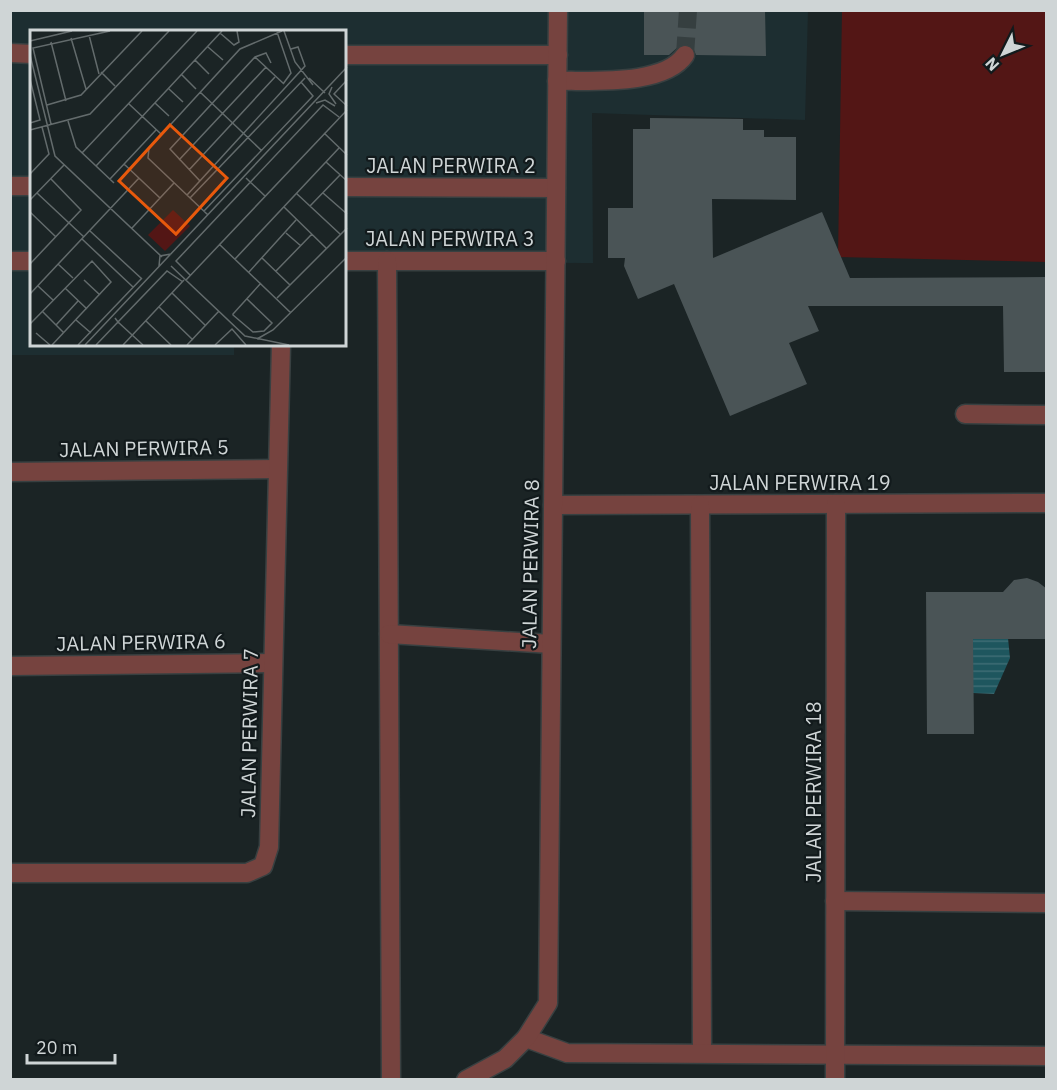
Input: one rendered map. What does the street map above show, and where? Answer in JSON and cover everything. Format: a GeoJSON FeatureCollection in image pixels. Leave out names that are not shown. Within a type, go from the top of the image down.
{"type":"FeatureCollection","features":[{"type":"Feature","properties":{"kind":"street","name":"JALAN PERWIRA 8"},"geometry":{"type":"LineString","coordinates":[[466,1080],[505,1059],[526,1038],[548,1003],[558,10]]}},
{"type":"Feature","properties":{"kind":"street"},"geometry":{"type":"LineString","coordinates":[[10,53],[30,54]]}},
{"type":"Feature","properties":{"kind":"street"},"geometry":{"type":"LineString","coordinates":[[346,55],[558,55]]}},
{"type":"Feature","properties":{"kind":"street"},"geometry":{"type":"LineString","coordinates":[[557,81],[649,76],[679,64],[685,55]]}},
{"type":"Feature","properties":{"kind":"street"},"geometry":{"type":"LineString","coordinates":[[10,186],[30,186]]}},
{"type":"Feature","properties":{"kind":"street","name":"JALAN PERWIRA 2"},"geometry":{"type":"LineString","coordinates":[[346,187],[556,188]]}},
{"type":"Feature","properties":{"kind":"street"},"geometry":{"type":"LineString","coordinates":[[10,261],[30,261]]}},
{"type":"Feature","properties":{"kind":"street","name":"JALAN PERWIRA 3"},"geometry":{"type":"LineString","coordinates":[[346,261],[556,261]]}},
{"type":"Feature","properties":{"kind":"street"},"geometry":{"type":"LineString","coordinates":[[387,261],[391,1080]]}},
{"type":"Feature","properties":{"kind":"street","name":"JALAN PERWIRA 7"},"geometry":{"type":"LineString","coordinates":[[10,873],[247,873],[263,866],[269,847],[280,346]]}},
{"type":"Feature","properties":{"kind":"street"},"geometry":{"type":"LineString","coordinates":[[965,414],[1047,415]]}},
{"type":"Feature","properties":{"kind":"street","name":"JALAN PERWIRA 5"},"geometry":{"type":"LineString","coordinates":[[10,472],[277,469]]}},
{"type":"Feature","properties":{"kind":"street","name":"JALAN PERWIRA 19"},"geometry":{"type":"LineString","coordinates":[[553,505],[1047,503]]}},
{"type":"Feature","properties":{"kind":"street","name":"JALAN PERWIRA 18"},"geometry":{"type":"LineString","coordinates":[[835,1080],[836,504]]}},
{"type":"Feature","properties":{"kind":"street"},"geometry":{"type":"LineString","coordinates":[[700,505],[702,1053]]}},
{"type":"Feature","properties":{"kind":"street"},"geometry":{"type":"LineString","coordinates":[[389,634],[551,644]]}},
{"type":"Feature","properties":{"kind":"street","name":"JALAN PERWIRA 6"},"geometry":{"type":"LineString","coordinates":[[10,666],[272,663]]}},
{"type":"Feature","properties":{"kind":"street"},"geometry":{"type":"LineString","coordinates":[[836,901],[1047,903]]}},
{"type":"Feature","properties":{"kind":"street"},"geometry":{"type":"LineString","coordinates":[[526,1038],[567,1053],[1047,1056]]}},
{"type":"Feature","properties":{"kind":"shaded area"},"geometry":{"type":"Polygon","coordinates":[[[11,11],[808,11],[805,120],[592,113],[593,263],[346,262],[346,30],[30,30],[30,346],[234,346],[234,355],[11,355],[11,11]]]}},
{"type":"Feature","properties":{"kind":"shaded area"},"geometry":{"type":"Polygon","coordinates":[[[842,11],[1046,11],[1046,262],[838,257],[842,11]]]}},
{"type":"Feature","properties":{"kind":"water"},"geometry":{"type":"Polygon","coordinates":[[[973,638],[1008,638],[1010,658],[994,694],[973,693],[973,638]]]}},
{"type":"Feature","properties":{"kind":"building"},"geometry":{"type":"Polygon","coordinates":[[[644,10],[765,10],[766,56],[696,55],[693,48],[687,44],[678,47],[669,55],[644,55],[644,10]]]}},
{"type":"Feature","properties":{"kind":"building"},"geometry":{"type":"Polygon","coordinates":[[[650,118],[743,119],[743,130],[764,130],[764,137],[796,137],[796,200],[712,199],[713,258],[822,212],[850,278],[1047,277],[1047,372],[1004,372],[1003,306],[808,306],[819,331],[789,343],[807,384],[730,416],[674,284],[638,299],[624,266],[625,258],[608,258],[608,208],[633,208],[633,129],[650,129],[650,118]]]}},
{"type":"Feature","properties":{"kind":"building"},"geometry":{"type":"Polygon","coordinates":[[[1027,578],[1047,589],[1047,639],[973,639],[974,734],[927,734],[926,592],[1003,592],[1014,580],[1027,578]]]}},
{"type":"Feature","properties":{"kind":"tunnel"},"geometry":{"type":"LineString","coordinates":[[685,55],[688,10]]}}]}
